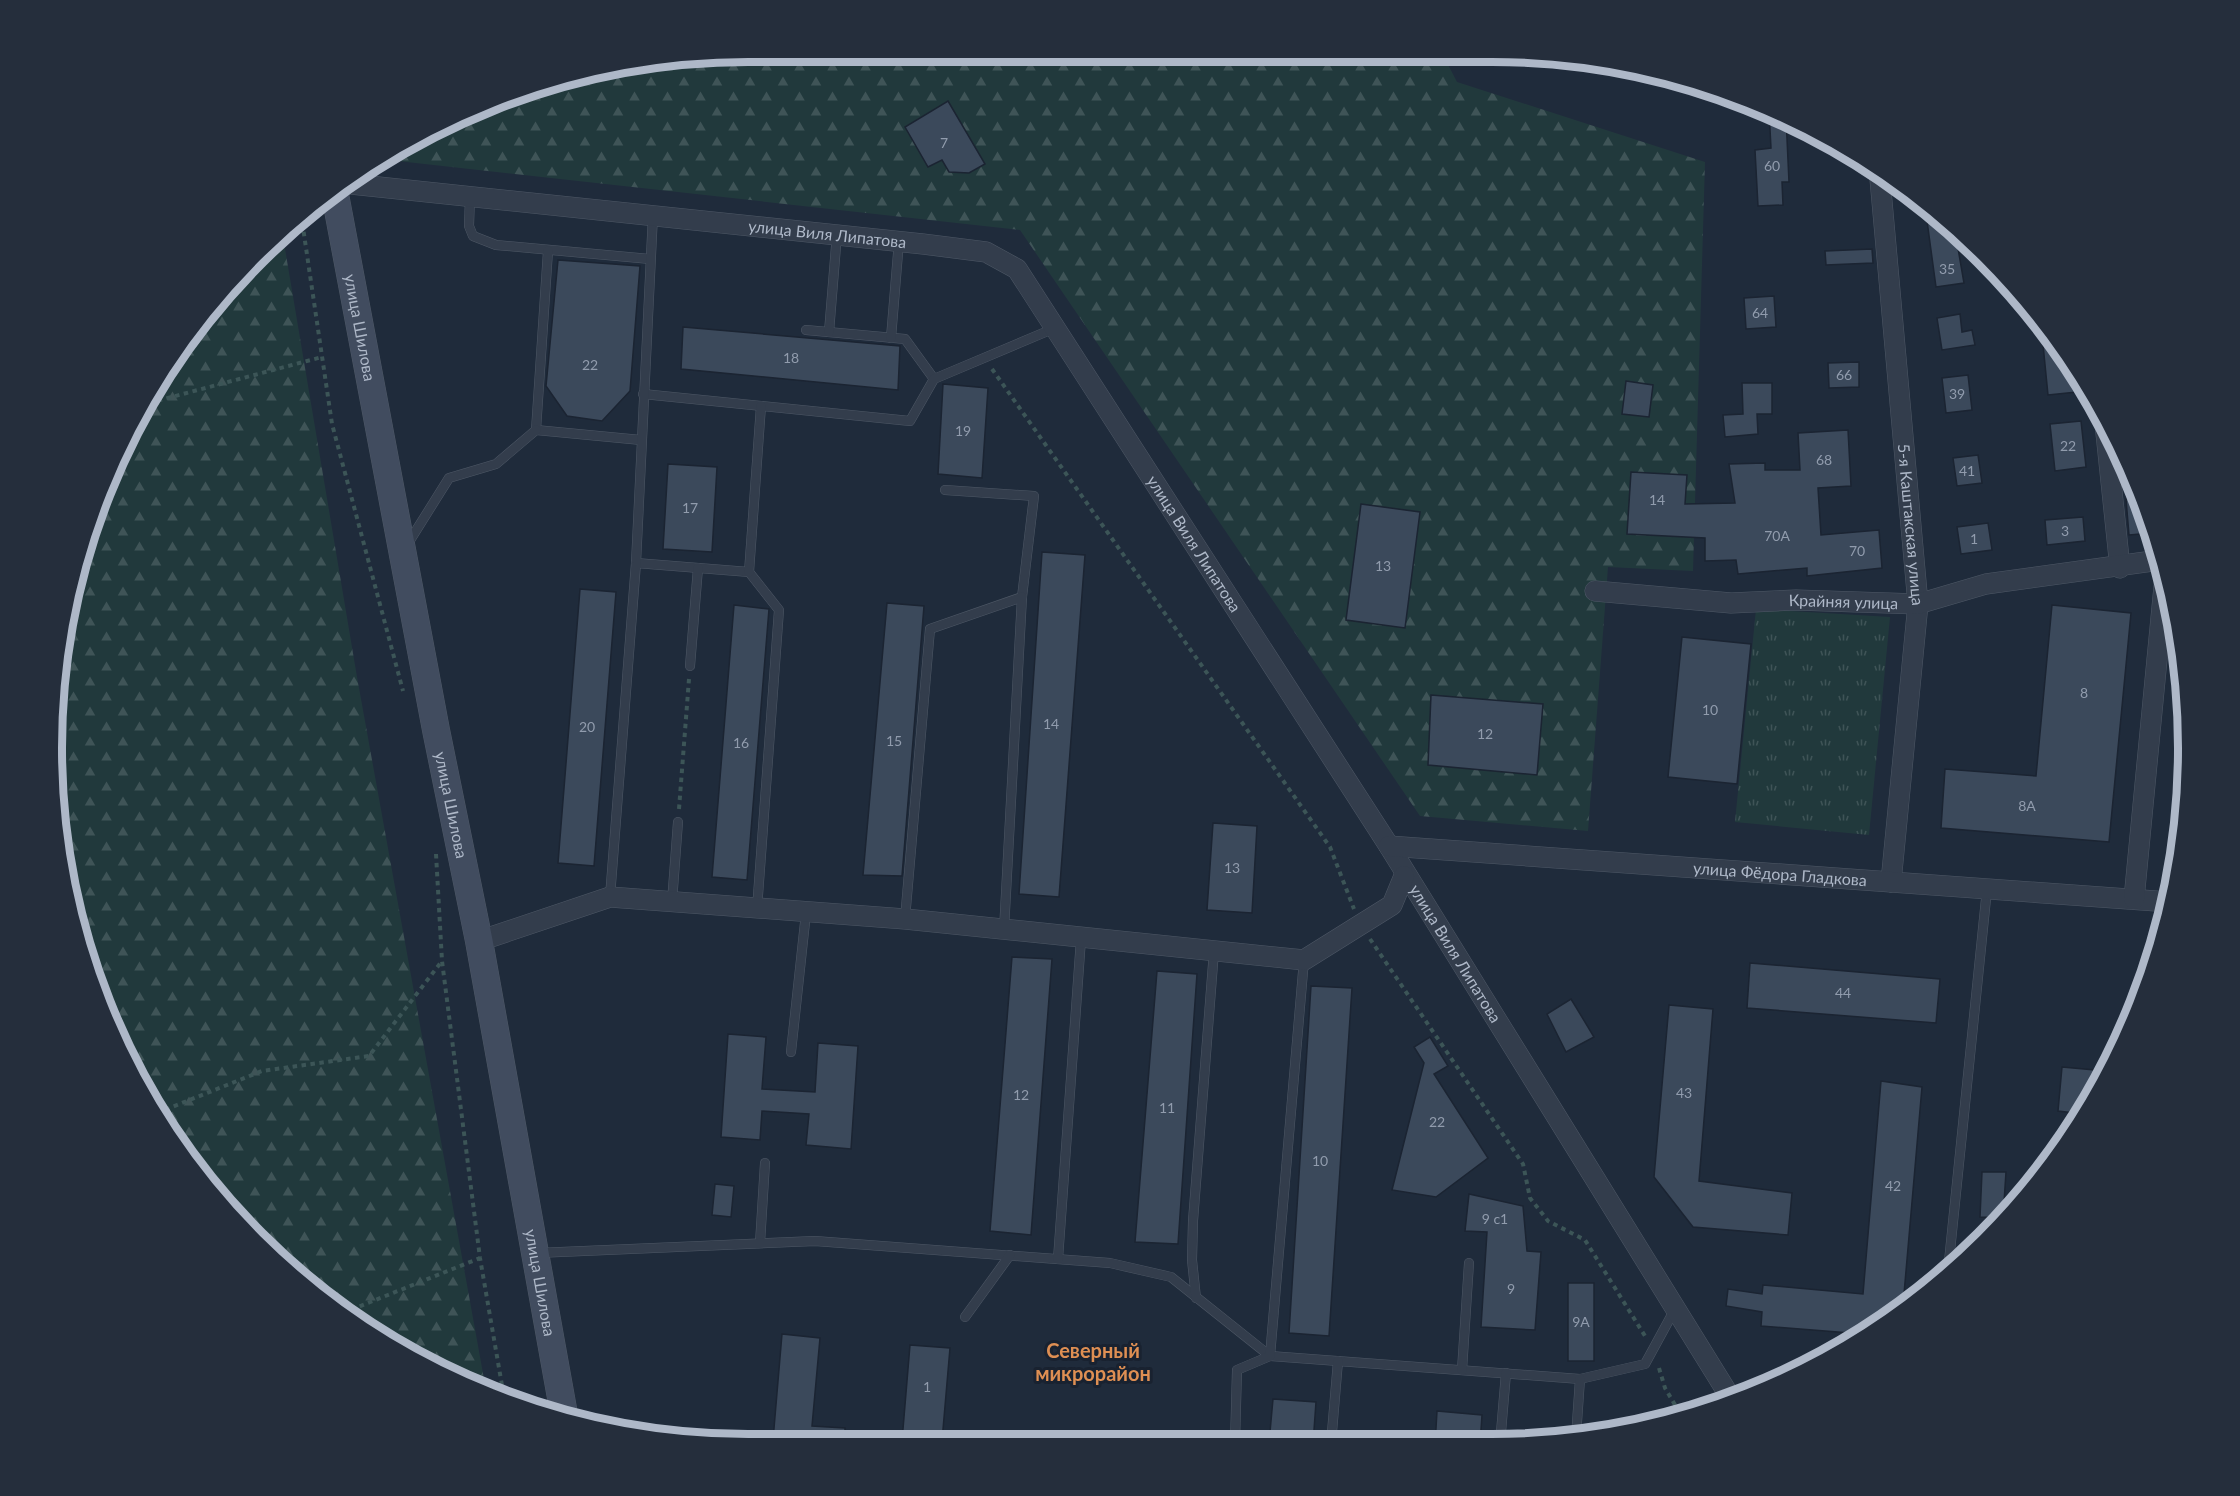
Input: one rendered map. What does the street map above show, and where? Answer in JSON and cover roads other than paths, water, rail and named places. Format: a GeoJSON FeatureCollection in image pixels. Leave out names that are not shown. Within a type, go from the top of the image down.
{"type":"FeatureCollection","features":[{"type":"Feature","properties":{"kind":"main road","name":"улица Шилова"},"geometry":{"type":"LineString","coordinates":[[336,199],[402,553],[479,941],[563,1409]]}},
{"type":"Feature","properties":{"kind":"street","name":"5-я Каштакская улица"},"geometry":{"type":"LineString","coordinates":[[1880,182],[1918,604],[1891,882]]}},
{"type":"Feature","properties":{"kind":"street","name":"улица Виля Липатова"},"geometry":{"type":"LineString","coordinates":[[356,185],[837,234],[986,252],[1017,269],[1389,846],[1404,876],[1727,1393]]}},
{"type":"Feature","properties":{"kind":"street"},"geometry":{"type":"LineString","coordinates":[[2107,442],[2120,568]]}},
{"type":"Feature","properties":{"kind":"street","name":"Крайняя улица"},"geometry":{"type":"LineString","coordinates":[[1595,591],[1731,603],[1796,600],[1918,604],[1986,584],[2120,568],[2152,562]]}},
{"type":"Feature","properties":{"kind":"street"},"geometry":{"type":"LineString","coordinates":[[2134,900],[2162,603]]}},
{"type":"Feature","properties":{"kind":"street","name":"улица Фёдора Гладкова"},"geometry":{"type":"LineString","coordinates":[[1389,846],[2161,901]]}},
{"type":"Feature","properties":{"kind":"street"},"geometry":{"type":"LineString","coordinates":[[479,941],[610,897],[905,919],[1081,939],[1304,960],[1392,905],[1404,876]]}},
{"type":"Feature","properties":{"kind":"lane"},"geometry":{"type":"LineString","coordinates":[[470,197],[469,226],[473,236],[496,245],[650,258]]}},
{"type":"Feature","properties":{"kind":"lane"},"geometry":{"type":"LineString","coordinates":[[610,897],[636,563],[653,215]]}},
{"type":"Feature","properties":{"kind":"lane"},"geometry":{"type":"LineString","coordinates":[[829,332],[837,234]]}},
{"type":"Feature","properties":{"kind":"lane"},"geometry":{"type":"LineString","coordinates":[[891,338],[899,241]]}},
{"type":"Feature","properties":{"kind":"lane"},"geometry":{"type":"LineString","coordinates":[[402,553],[449,478],[496,464],[536,430],[548,251]]}},
{"type":"Feature","properties":{"kind":"lane"},"geometry":{"type":"LineString","coordinates":[[643,394],[910,421],[934,379],[1055,328]]}},
{"type":"Feature","properties":{"kind":"lane"},"geometry":{"type":"LineString","coordinates":[[806,330],[905,339],[934,379]]}},
{"type":"Feature","properties":{"kind":"lane"},"geometry":{"type":"LineString","coordinates":[[757,909],[779,610],[749,572],[761,405]]}},
{"type":"Feature","properties":{"kind":"lane"},"geometry":{"type":"LineString","coordinates":[[536,430],[641,440]]}},
{"type":"Feature","properties":{"kind":"lane"},"geometry":{"type":"LineString","coordinates":[[945,490],[1034,496],[1022,597],[1004,930]]}},
{"type":"Feature","properties":{"kind":"lane"},"geometry":{"type":"LineString","coordinates":[[636,563],[749,572]]}},
{"type":"Feature","properties":{"kind":"lane"},"geometry":{"type":"LineString","coordinates":[[690,666],[698,568]]}},
{"type":"Feature","properties":{"kind":"lane"},"geometry":{"type":"LineString","coordinates":[[905,919],[930,629],[1022,597]]}},
{"type":"Feature","properties":{"kind":"lane"},"geometry":{"type":"LineString","coordinates":[[672,902],[678,822]]}},
{"type":"Feature","properties":{"kind":"lane"},"geometry":{"type":"LineString","coordinates":[[1949,1260],[1987,889]]}},
{"type":"Feature","properties":{"kind":"lane"},"geometry":{"type":"LineString","coordinates":[[791,1052],[806,913]]}},
{"type":"Feature","properties":{"kind":"lane"},"geometry":{"type":"LineString","coordinates":[[1058,1259],[1081,939]]}},
{"type":"Feature","properties":{"kind":"lane"},"geometry":{"type":"LineString","coordinates":[[1196,1298],[1192,1260],[1192,1221],[1214,951]]}},
{"type":"Feature","properties":{"kind":"lane"},"geometry":{"type":"LineString","coordinates":[[1270,1356],[1304,960]]}},
{"type":"Feature","properties":{"kind":"lane"},"geometry":{"type":"LineString","coordinates":[[760,1243],[765,1163]]}},
{"type":"Feature","properties":{"kind":"lane"},"geometry":{"type":"LineString","coordinates":[[534,1253],[815,1241],[1110,1263],[1171,1277],[1270,1356]]}},
{"type":"Feature","properties":{"kind":"lane"},"geometry":{"type":"LineString","coordinates":[[965,1317],[1010,1255]]}},
{"type":"Feature","properties":{"kind":"lane"},"geometry":{"type":"LineString","coordinates":[[1461,1370],[1469,1263]]}},
{"type":"Feature","properties":{"kind":"lane"},"geometry":{"type":"LineString","coordinates":[[1235,1434],[1237,1370],[1270,1356],[1580,1379],[1645,1364],[1675,1309]]}},
{"type":"Feature","properties":{"kind":"lane"},"geometry":{"type":"LineString","coordinates":[[1332,1434],[1338,1361]]}},
{"type":"Feature","properties":{"kind":"lane"},"geometry":{"type":"LineString","coordinates":[[1501,1434],[1506,1373]]}},
{"type":"Feature","properties":{"kind":"lane"},"geometry":{"type":"LineString","coordinates":[[1577,1429],[1580,1379]]}},
{"type":"Feature","properties":{"kind":"district","name":"Северный микрорайон"},"geometry":{"type":"Point","coordinates":[1093,1362]}}]}
